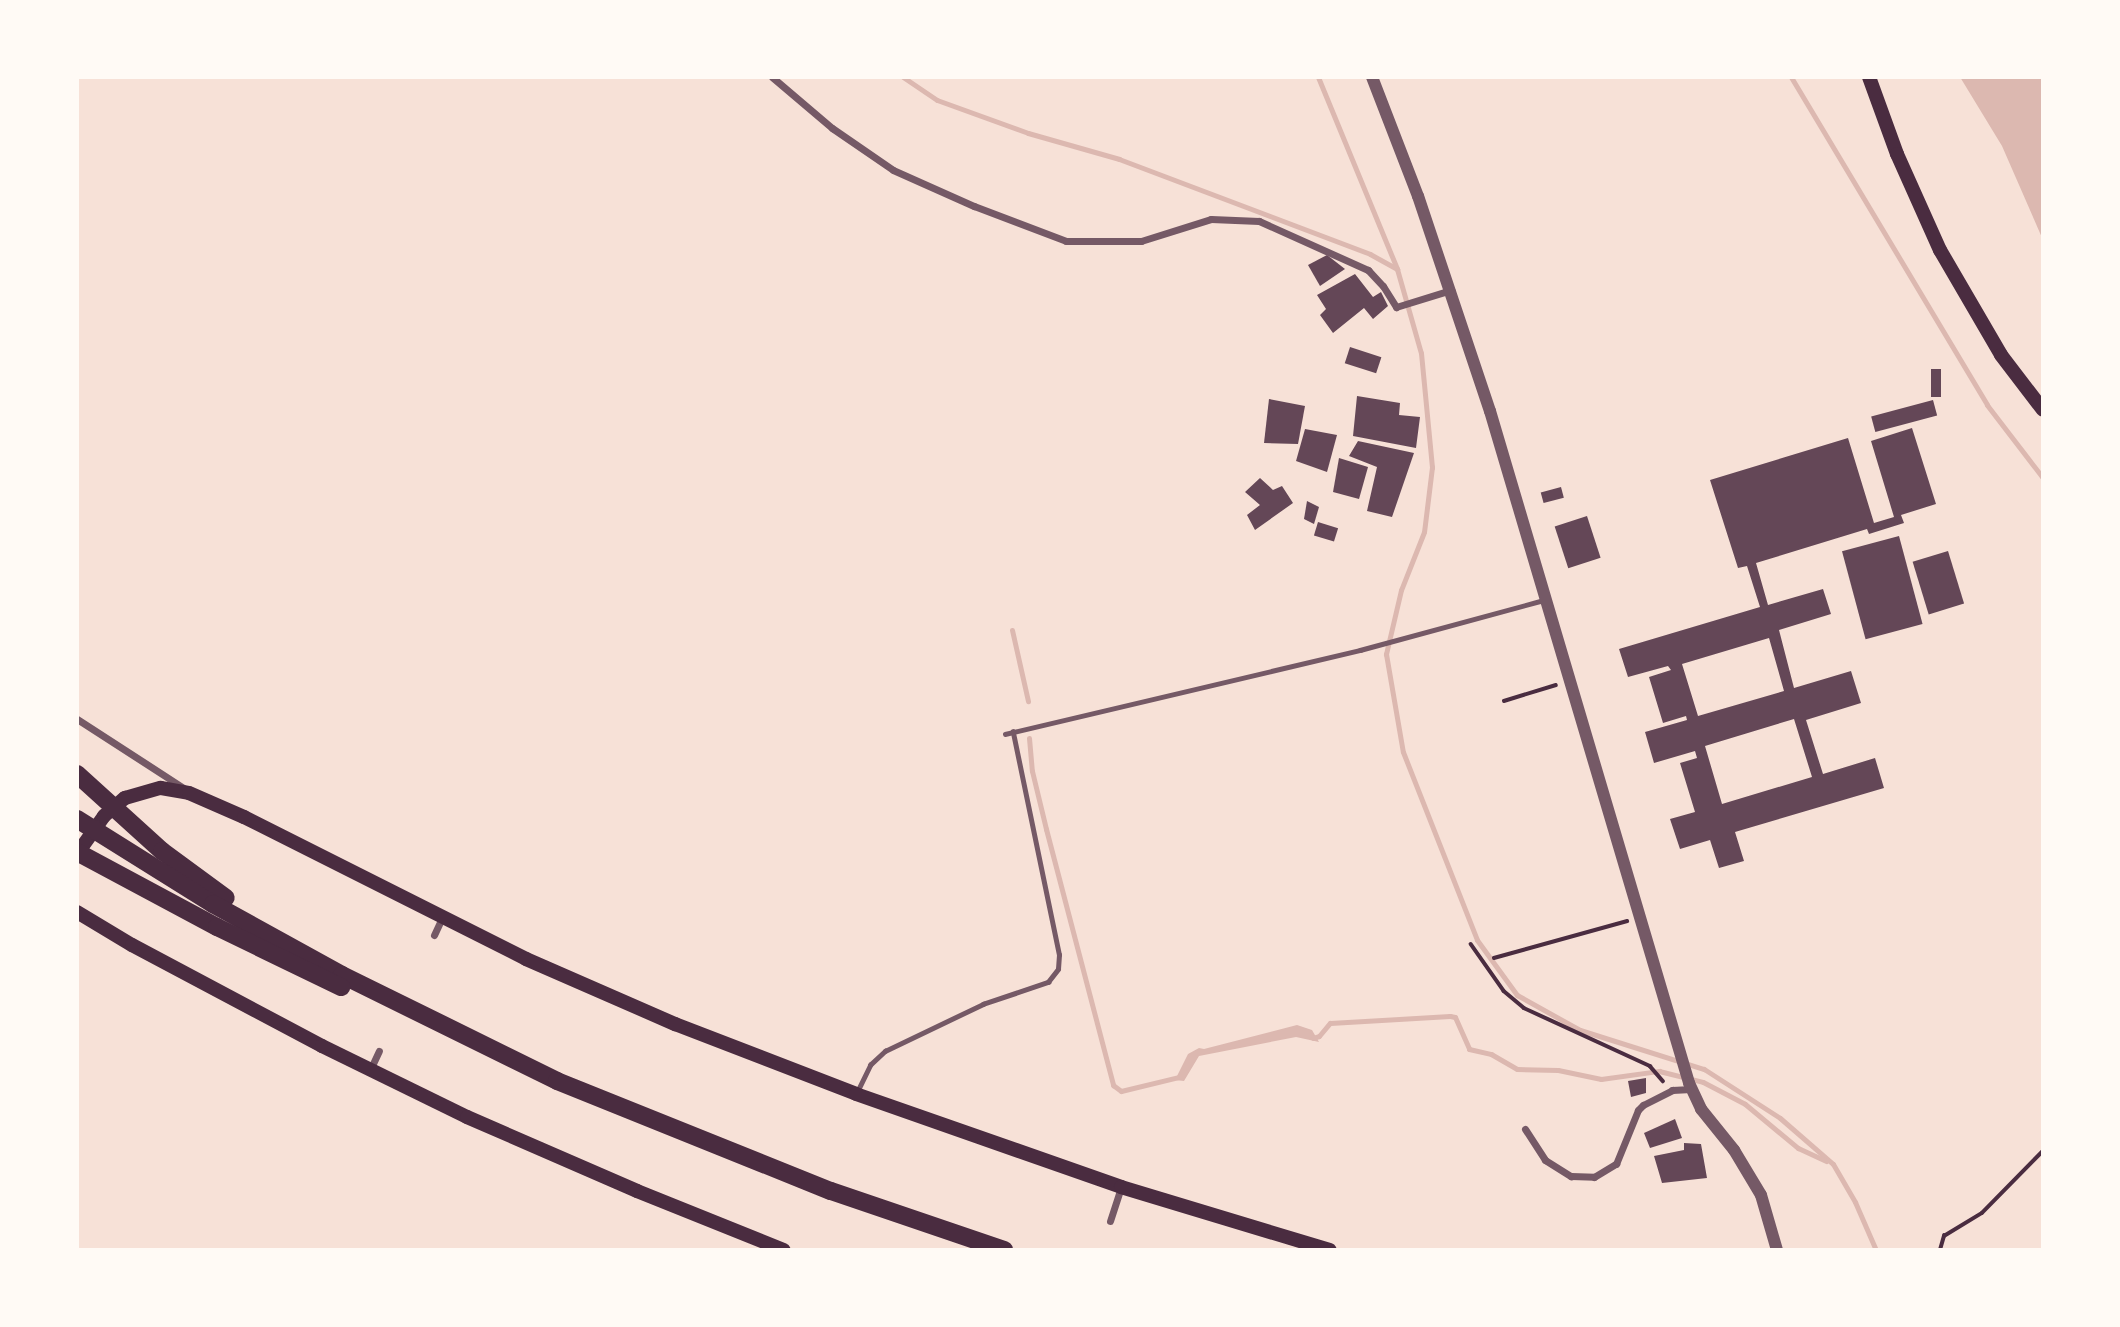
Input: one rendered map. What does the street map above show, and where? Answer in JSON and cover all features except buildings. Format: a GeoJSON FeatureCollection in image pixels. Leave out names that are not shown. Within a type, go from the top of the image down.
{"type":"FeatureCollection","features":[{"type":"Feature","properties":{"kind":"highway"},"geometry":{"type":"LineString","coordinates":[[77,774],[145,836],[209,887],[342,975]]}},
{"type":"Feature","properties":{"kind":"highway"},"geometry":{"type":"LineString","coordinates":[[77,820],[131,867]]}},
{"type":"Feature","properties":{"kind":"highway"},"geometry":{"type":"LineString","coordinates":[[77,830],[131,867],[363,998],[513,1071],[627,1122],[781,1184],[971,1250]]}},
{"type":"Feature","properties":{"kind":"highway"},"geometry":{"type":"LineString","coordinates":[[77,853],[131,867],[487,1048],[622,1109],[831,1191],[1004,1250]]}},
{"type":"Feature","properties":{"kind":"main road"},"geometry":{"type":"LineString","coordinates":[[1869,77],[1897,155],[1940,250],[2001,355],[2043,410]]}},
{"type":"Feature","properties":{"kind":"main road"},"geometry":{"type":"LineString","coordinates":[[77,853],[104,816],[125,798],[161,788],[189,793],[244,817],[526,959],[675,1024],[856,1094],[1121,1187],[1330,1250]]}},
{"type":"Feature","properties":{"kind":"main road"},"geometry":{"type":"LineString","coordinates":[[77,912],[132,945],[370,1070],[467,1117],[625,1186],[784,1250]]}},
{"type":"Feature","properties":{"kind":"street"},"geometry":{"type":"LineString","coordinates":[[772,77],[832,128],[893,170],[974,206],[1066,241],[1141,242],[1211,219],[1259,221],[1360,265],[1376,277],[1396,307],[1451,290]]}},
{"type":"Feature","properties":{"kind":"street"},"geometry":{"type":"LineString","coordinates":[[1371,77],[1451,290],[1571,681],[1690,1086],[1706,1117],[1734,1150],[1761,1195],[1777,1250]]}},
{"type":"Feature","properties":{"kind":"street"},"geometry":{"type":"LineString","coordinates":[[77,719],[189,793]]}},
{"type":"Feature","properties":{"kind":"street"},"geometry":{"type":"LineString","coordinates":[[434,935],[442,918]]}},
{"type":"Feature","properties":{"kind":"street"},"geometry":{"type":"LineString","coordinates":[[370,1070],[379,1051]]}},
{"type":"Feature","properties":{"kind":"street"},"geometry":{"type":"LineString","coordinates":[[1525,1129],[1535,1147],[1554,1167],[1572,1176],[1594,1177],[1616,1164],[1638,1110],[1643,1105],[1672,1090],[1690,1086]]}},
{"type":"Feature","properties":{"kind":"street"},"geometry":{"type":"LineString","coordinates":[[1110,1221],[1121,1187]]}},
{"type":"Feature","properties":{"kind":"lane"},"geometry":{"type":"LineString","coordinates":[[1005,734],[1360,650],[1546,600]]}},
{"type":"Feature","properties":{"kind":"lane"},"geometry":{"type":"LineString","coordinates":[[856,1094],[870,1065],[885,1051],[983,1004],[1048,982],[1058,969],[1059,955],[1013,732]]}},
{"type":"Feature","properties":{"kind":"path"},"geometry":{"type":"LineString","coordinates":[[1504,701],[1571,681]]}},
{"type":"Feature","properties":{"kind":"path"},"geometry":{"type":"LineString","coordinates":[[1494,958],[1639,918]]}},
{"type":"Feature","properties":{"kind":"path"},"geometry":{"type":"LineString","coordinates":[[1471,944],[1504,991],[1524,1008],[1652,1068],[1657,1075]]}},
{"type":"Feature","properties":{"kind":"path"},"geometry":{"type":"LineString","coordinates":[[1940,1250],[1944,1236],[1982,1213],[2043,1151]]}},
{"type":"Feature","properties":{"kind":"shaded area"},"geometry":{"type":"Polygon","coordinates":[[[1960,77],[2043,77],[2043,240],[2002,146],[1960,77]]]}},
{"type":"Feature","properties":{"kind":"shaded area"},"geometry":{"type":"Polygon","coordinates":[[[1297,1025],[1312,1030],[1319,1042],[1296,1037],[1199,1056],[1184,1081],[1175,1080],[1188,1054],[1199,1048],[1204,1049],[1297,1025]]]}},
{"type":"Feature","properties":{"kind":"waterway"},"geometry":{"type":"LineString","coordinates":[[903,77],[937,100],[1028,133],[1119,159],[1370,254],[1397,269]]}},
{"type":"Feature","properties":{"kind":"waterway"},"geometry":{"type":"LineString","coordinates":[[1318,77],[1397,269],[1421,353],[1432,467],[1424,532],[1401,590],[1386,654],[1403,752],[1477,940],[1517,995],[1580,1030],[1704,1069],[1780,1118],[1833,1164],[1855,1202],[1876,1250]]}},
{"type":"Feature","properties":{"kind":"waterway"},"geometry":{"type":"LineString","coordinates":[[1791,77],[1987,405],[2043,478]]}},
{"type":"Feature","properties":{"kind":"waterway"},"geometry":{"type":"LineString","coordinates":[[1012,630],[1028,701]]}},
{"type":"Feature","properties":{"kind":"waterway"},"geometry":{"type":"LineString","coordinates":[[1029,738],[1032,771],[1046,829],[1113,1085],[1121,1091],[1179,1077]]}},
{"type":"Feature","properties":{"kind":"waterway"},"geometry":{"type":"LineString","coordinates":[[1313,1038],[1319,1036],[1330,1023],[1455,1017],[1469,1049],[1491,1054],[1517,1069],[1558,1070],[1601,1079],[1659,1071],[1703,1082],[1745,1104],[1798,1148],[1826,1161]]}}]}
